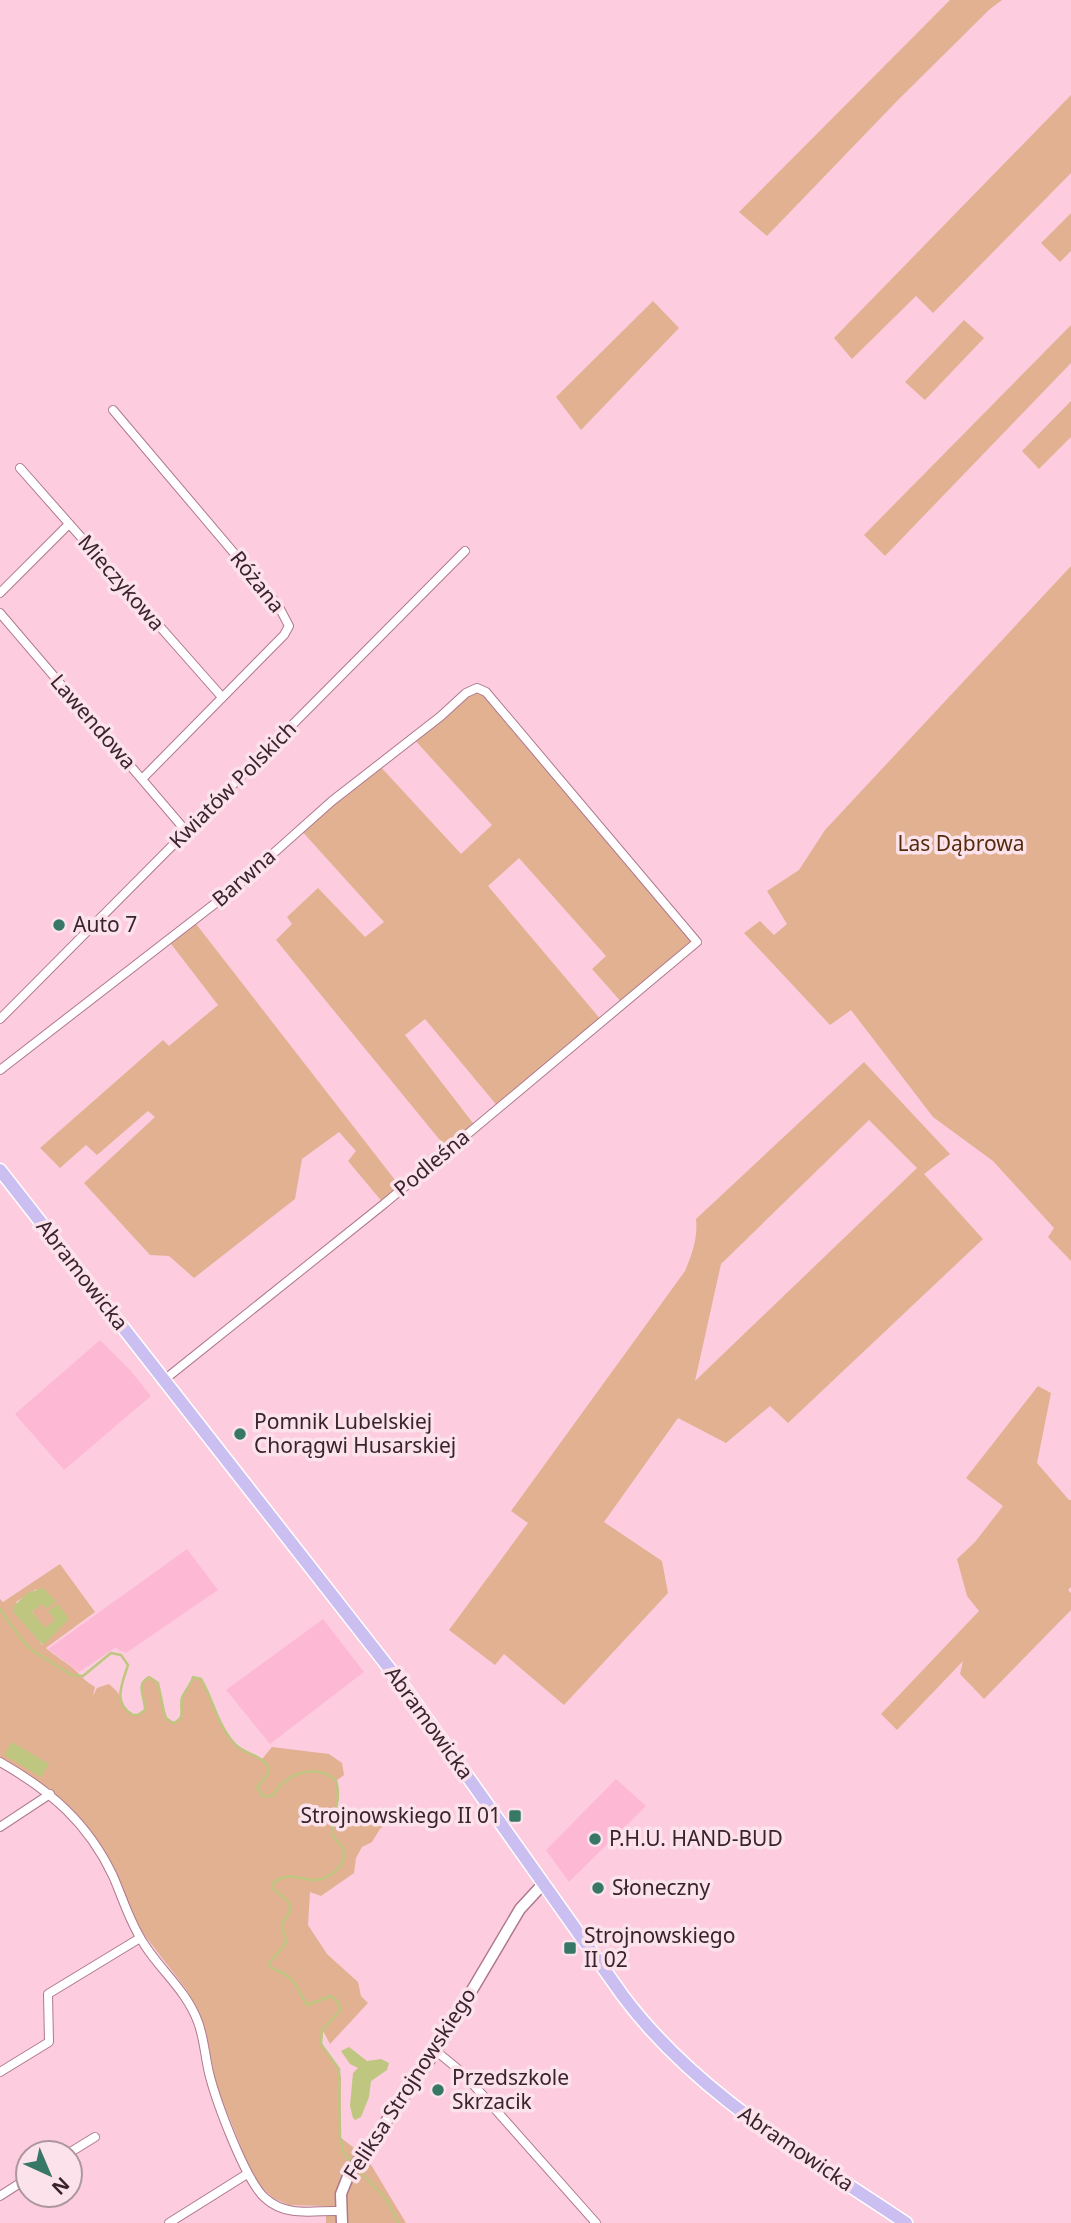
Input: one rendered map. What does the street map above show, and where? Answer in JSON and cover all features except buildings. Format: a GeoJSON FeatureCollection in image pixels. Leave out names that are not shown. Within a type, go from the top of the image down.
{"type":"FeatureCollection","features":[{"type":"Feature","properties":{"kind":"main road","name":"Abramowicka"},"geometry":{"type":"LineString","coordinates":[[0,1170],[398,1679],[633,2009],[684,2065],[741,2112],[906,2223]]}},
{"type":"Feature","properties":{"kind":"street","name":"Różana"},"geometry":{"type":"LineString","coordinates":[[113,410],[278,605],[289,625],[284,635],[142,779]]}},
{"type":"Feature","properties":{"kind":"street","name":"Mieczykowa"},"geometry":{"type":"LineString","coordinates":[[20,468],[222,697]]}},
{"type":"Feature","properties":{"kind":"street"},"geometry":{"type":"LineString","coordinates":[[0,593],[69,524]]}},
{"type":"Feature","properties":{"kind":"street","name":"Kwiatów Polskich"},"geometry":{"type":"LineString","coordinates":[[0,1019],[465,551]]}},
{"type":"Feature","properties":{"kind":"street","name":"Lawendowa"},"geometry":{"type":"LineString","coordinates":[[0,613],[186,831]]}},
{"type":"Feature","properties":{"kind":"street","name":"Barwna"},"geometry":{"type":"LineString","coordinates":[[0,1070],[230,892],[332,802],[466,693],[477,688],[486,692]]}},
{"type":"Feature","properties":{"kind":"street","name":"Podleśna"},"geometry":{"type":"LineString","coordinates":[[164,1380],[384,1204],[697,942],[486,692]]}},
{"type":"Feature","properties":{"kind":"street"},"geometry":{"type":"LineString","coordinates":[[0,1762],[50,1794],[97,1846],[140,1938],[180,1988],[192,2008],[201,2033],[212,2085],[247,2175],[263,2196],[280,2208],[302,2213],[341,2211]]}},
{"type":"Feature","properties":{"kind":"street"},"geometry":{"type":"LineString","coordinates":[[0,1827],[50,1794]]}},
{"type":"Feature","properties":{"kind":"street","name":"Feliksa Strojnowskiego"},"geometry":{"type":"LineString","coordinates":[[342,2223],[342,2189],[349,2174],[436,2051],[520,1909],[544,1883]]}},
{"type":"Feature","properties":{"kind":"street"},"geometry":{"type":"LineString","coordinates":[[0,2073],[49,2042],[48,1994],[140,1938]]}},
{"type":"Feature","properties":{"kind":"street"},"geometry":{"type":"LineString","coordinates":[[436,2051],[464,2074],[596,2223]]}},
{"type":"Feature","properties":{"kind":"street"},"geometry":{"type":"LineString","coordinates":[[84,2144],[95,2137]]}},
{"type":"Feature","properties":{"kind":"street"},"geometry":{"type":"LineString","coordinates":[[169,2223],[247,2175]]}},
{"type":"Feature","properties":{"kind":"shaded area"},"geometry":{"type":"Polygon","coordinates":[[[100,1340],[151,1396],[64,1470],[15,1414],[100,1340]]]}},
{"type":"Feature","properties":{"kind":"shaded area"},"geometry":{"type":"Polygon","coordinates":[[[187,1549],[218,1590],[126,1653],[115,1648],[79,1672],[48,1649],[187,1549]]]}},
{"type":"Feature","properties":{"kind":"shaded area"},"geometry":{"type":"Polygon","coordinates":[[[43,1588],[56,1601],[47,1609],[42,1604],[32,1612],[45,1628],[55,1620],[48,1611],[58,1604],[67,1616],[67,1621],[43,1645],[13,1612],[13,1607],[27,1593],[43,1588]]]}},
{"type":"Feature","properties":{"kind":"shaded area"},"geometry":{"type":"Polygon","coordinates":[[[323,1619],[364,1672],[270,1744],[226,1690],[323,1619]]]}},
{"type":"Feature","properties":{"kind":"shaded area"},"geometry":{"type":"Polygon","coordinates":[[[12,1742],[49,1764],[41,1777],[4,1755],[12,1742]]]}},
{"type":"Feature","properties":{"kind":"shaded area"},"geometry":{"type":"Polygon","coordinates":[[[616,1779],[646,1806],[569,1882],[546,1850],[616,1779]]]}},
{"type":"Feature","properties":{"kind":"shaded area"},"geometry":{"type":"Polygon","coordinates":[[[349,2047],[367,2061],[381,2059],[389,2063],[387,2070],[371,2081],[369,2097],[361,2117],[355,2120],[350,2106],[353,2073],[358,2068],[350,2064],[341,2051],[349,2047]]]}},
{"type":"Feature","properties":{"kind":"green space"},"geometry":{"type":"Polygon","coordinates":[[[950,0],[1002,0],[898,100],[767,236],[739,212],[950,0]]]}},
{"type":"Feature","properties":{"kind":"green space"},"geometry":{"type":"Polygon","coordinates":[[[1071,95],[1071,173],[933,313],[916,296],[852,359],[834,338],[1071,95]]]}},
{"type":"Feature","properties":{"kind":"green space"},"geometry":{"type":"Polygon","coordinates":[[[1071,213],[1071,251],[1060,262],[1041,243],[1071,213]]]}},
{"type":"Feature","properties":{"kind":"green space"},"geometry":{"type":"Polygon","coordinates":[[[653,301],[679,328],[581,430],[556,397],[653,301]]]}},
{"type":"Feature","properties":{"kind":"green space"},"geometry":{"type":"Polygon","coordinates":[[[964,320],[984,338],[925,400],[905,382],[964,320]]]}},
{"type":"Feature","properties":{"kind":"green space"},"geometry":{"type":"Polygon","coordinates":[[[1071,325],[1071,363],[885,556],[864,535],[1071,325]]]}},
{"type":"Feature","properties":{"kind":"green space"},"geometry":{"type":"Polygon","coordinates":[[[1071,401],[1071,437],[1039,469],[1022,451],[1071,401]]]}},
{"type":"Feature","properties":{"kind":"green space","name":"Las Dąbrowa"},"geometry":{"type":"Polygon","coordinates":[[[1071,566],[1071,1261],[1048,1237],[1054,1228],[993,1161],[933,1117],[851,1010],[830,1025],[744,933],[760,921],[774,935],[787,924],[767,891],[799,870],[825,830],[1071,566]]]}},
{"type":"Feature","properties":{"kind":"green space"},"geometry":{"type":"Polygon","coordinates":[[[486,692],[697,942],[623,1004],[592,969],[606,956],[519,858],[488,886],[602,1021],[499,1108],[425,1019],[405,1035],[476,1127],[448,1150],[276,940],[292,924],[287,917],[318,888],[365,937],[384,922],[300,829],[379,765],[461,854],[492,825],[413,738],[466,693],[486,692]]]}},
{"type":"Feature","properties":{"kind":"green space"},"geometry":{"type":"Polygon","coordinates":[[[193,920],[402,1189],[384,1204],[348,1161],[356,1151],[339,1132],[302,1159],[295,1199],[194,1278],[169,1256],[150,1255],[84,1183],[155,1117],[148,1111],[97,1155],[86,1145],[60,1168],[40,1148],[163,1040],[169,1046],[218,1005],[168,940],[193,920]]]}},
{"type":"Feature","properties":{"kind":"green space"},"geometry":{"type":"Polygon","coordinates":[[[864,1062],[950,1154],[924,1174],[983,1239],[788,1423],[770,1406],[726,1443],[678,1418],[604,1522],[662,1561],[668,1593],[564,1705],[504,1654],[495,1665],[449,1630],[528,1523],[511,1511],[685,1271],[695,1239],[696,1219],[864,1062]],[[869,1120],[721,1264],[695,1381],[917,1168],[869,1120]]]}},
{"type":"Feature","properties":{"kind":"green space"},"geometry":{"type":"Polygon","coordinates":[[[1038,1386],[1051,1393],[1037,1463],[1071,1500],[1071,1587],[1068,1590],[1071,1593],[1071,1610],[984,1699],[960,1674],[963,1661],[897,1730],[881,1714],[979,1611],[967,1596],[957,1559],[975,1542],[1003,1506],[966,1478],[1038,1386]]]}},
{"type":"Feature","properties":{"kind":"green space"},"geometry":{"type":"Polygon","coordinates":[[[60,1564],[95,1612],[46,1648],[95,1687],[93,1696],[97,1688],[109,1684],[118,1693],[127,1710],[138,1715],[145,1709],[141,1684],[145,1679],[153,1678],[159,1689],[165,1714],[173,1723],[181,1718],[182,1698],[193,1677],[201,1679],[223,1728],[236,1745],[262,1759],[272,1747],[329,1754],[342,1763],[344,1775],[336,1781],[339,1798],[337,1809],[357,1821],[397,1809],[398,1814],[380,1829],[372,1842],[362,1847],[356,1858],[354,1873],[321,1896],[310,1892],[308,1925],[327,1954],[358,1982],[361,1996],[368,2003],[330,2044],[323,2031],[322,2044],[341,2077],[340,2137],[358,2151],[342,2174],[354,2177],[367,2158],[406,2223],[326,2223],[326,2206],[289,2205],[273,2198],[260,2185],[249,2167],[216,2085],[206,2032],[197,2008],[186,1989],[142,1932],[105,1851],[52,1790],[0,1758],[0,1599],[3,1602],[60,1564]],[[36,1589],[16,1602],[42,1645],[56,1620],[45,1629],[32,1612],[42,1603],[36,1589]]]}},
{"type":"Feature","properties":{"kind":"waterway"},"geometry":{"type":"LineString","coordinates":[[0,1609],[32,1650],[71,1675],[83,1676],[111,1653],[121,1655],[128,1665],[121,1686],[121,1699],[133,1715],[145,1710],[142,1684],[149,1677],[158,1683],[166,1718],[173,1723],[180,1719],[182,1698],[193,1677],[201,1679],[228,1736],[238,1747],[261,1759],[269,1768],[268,1774],[257,1787],[263,1796],[272,1796],[283,1783],[302,1773],[324,1773],[336,1781],[338,1794],[332,1833],[342,1846],[344,1857],[339,1867],[325,1878],[309,1880],[290,1876],[273,1883],[272,1887],[286,1899],[290,1909],[282,1925],[286,1943],[269,1963],[270,1967],[294,1982],[307,2005],[331,1996],[339,2003],[340,2011],[322,2030],[321,2044],[339,2069],[340,2137],[343,2151],[353,2165]]}},
{"type":"Feature","properties":{"kind":"waterway"},"geometry":{"type":"LineString","coordinates":[[358,2169],[387,2200],[398,2223]]}},
{"type":"Feature","properties":{"kind":"place","name":"Auto 7"},"geometry":{"type":"Point","coordinates":[59,925]}},
{"type":"Feature","properties":{"kind":"place","name":"Pomnik Lubelskiej Chorągwi Husarskiej"},"geometry":{"type":"Point","coordinates":[240,1434]}},
{"type":"Feature","properties":{"kind":"place","name":"Strojnowskiego II 01"},"geometry":{"type":"Point","coordinates":[515,1816]}},
{"type":"Feature","properties":{"kind":"place","name":"P.H.U. HAND-BUD"},"geometry":{"type":"Point","coordinates":[595,1839]}},
{"type":"Feature","properties":{"kind":"place","name":"Słoneczny"},"geometry":{"type":"Point","coordinates":[598,1888]}},
{"type":"Feature","properties":{"kind":"place","name":"Strojnowskiego II 02"},"geometry":{"type":"Point","coordinates":[570,1948]}},
{"type":"Feature","properties":{"kind":"place","name":"Przedszkole Skrzacik"},"geometry":{"type":"Point","coordinates":[438,2090]}}]}
